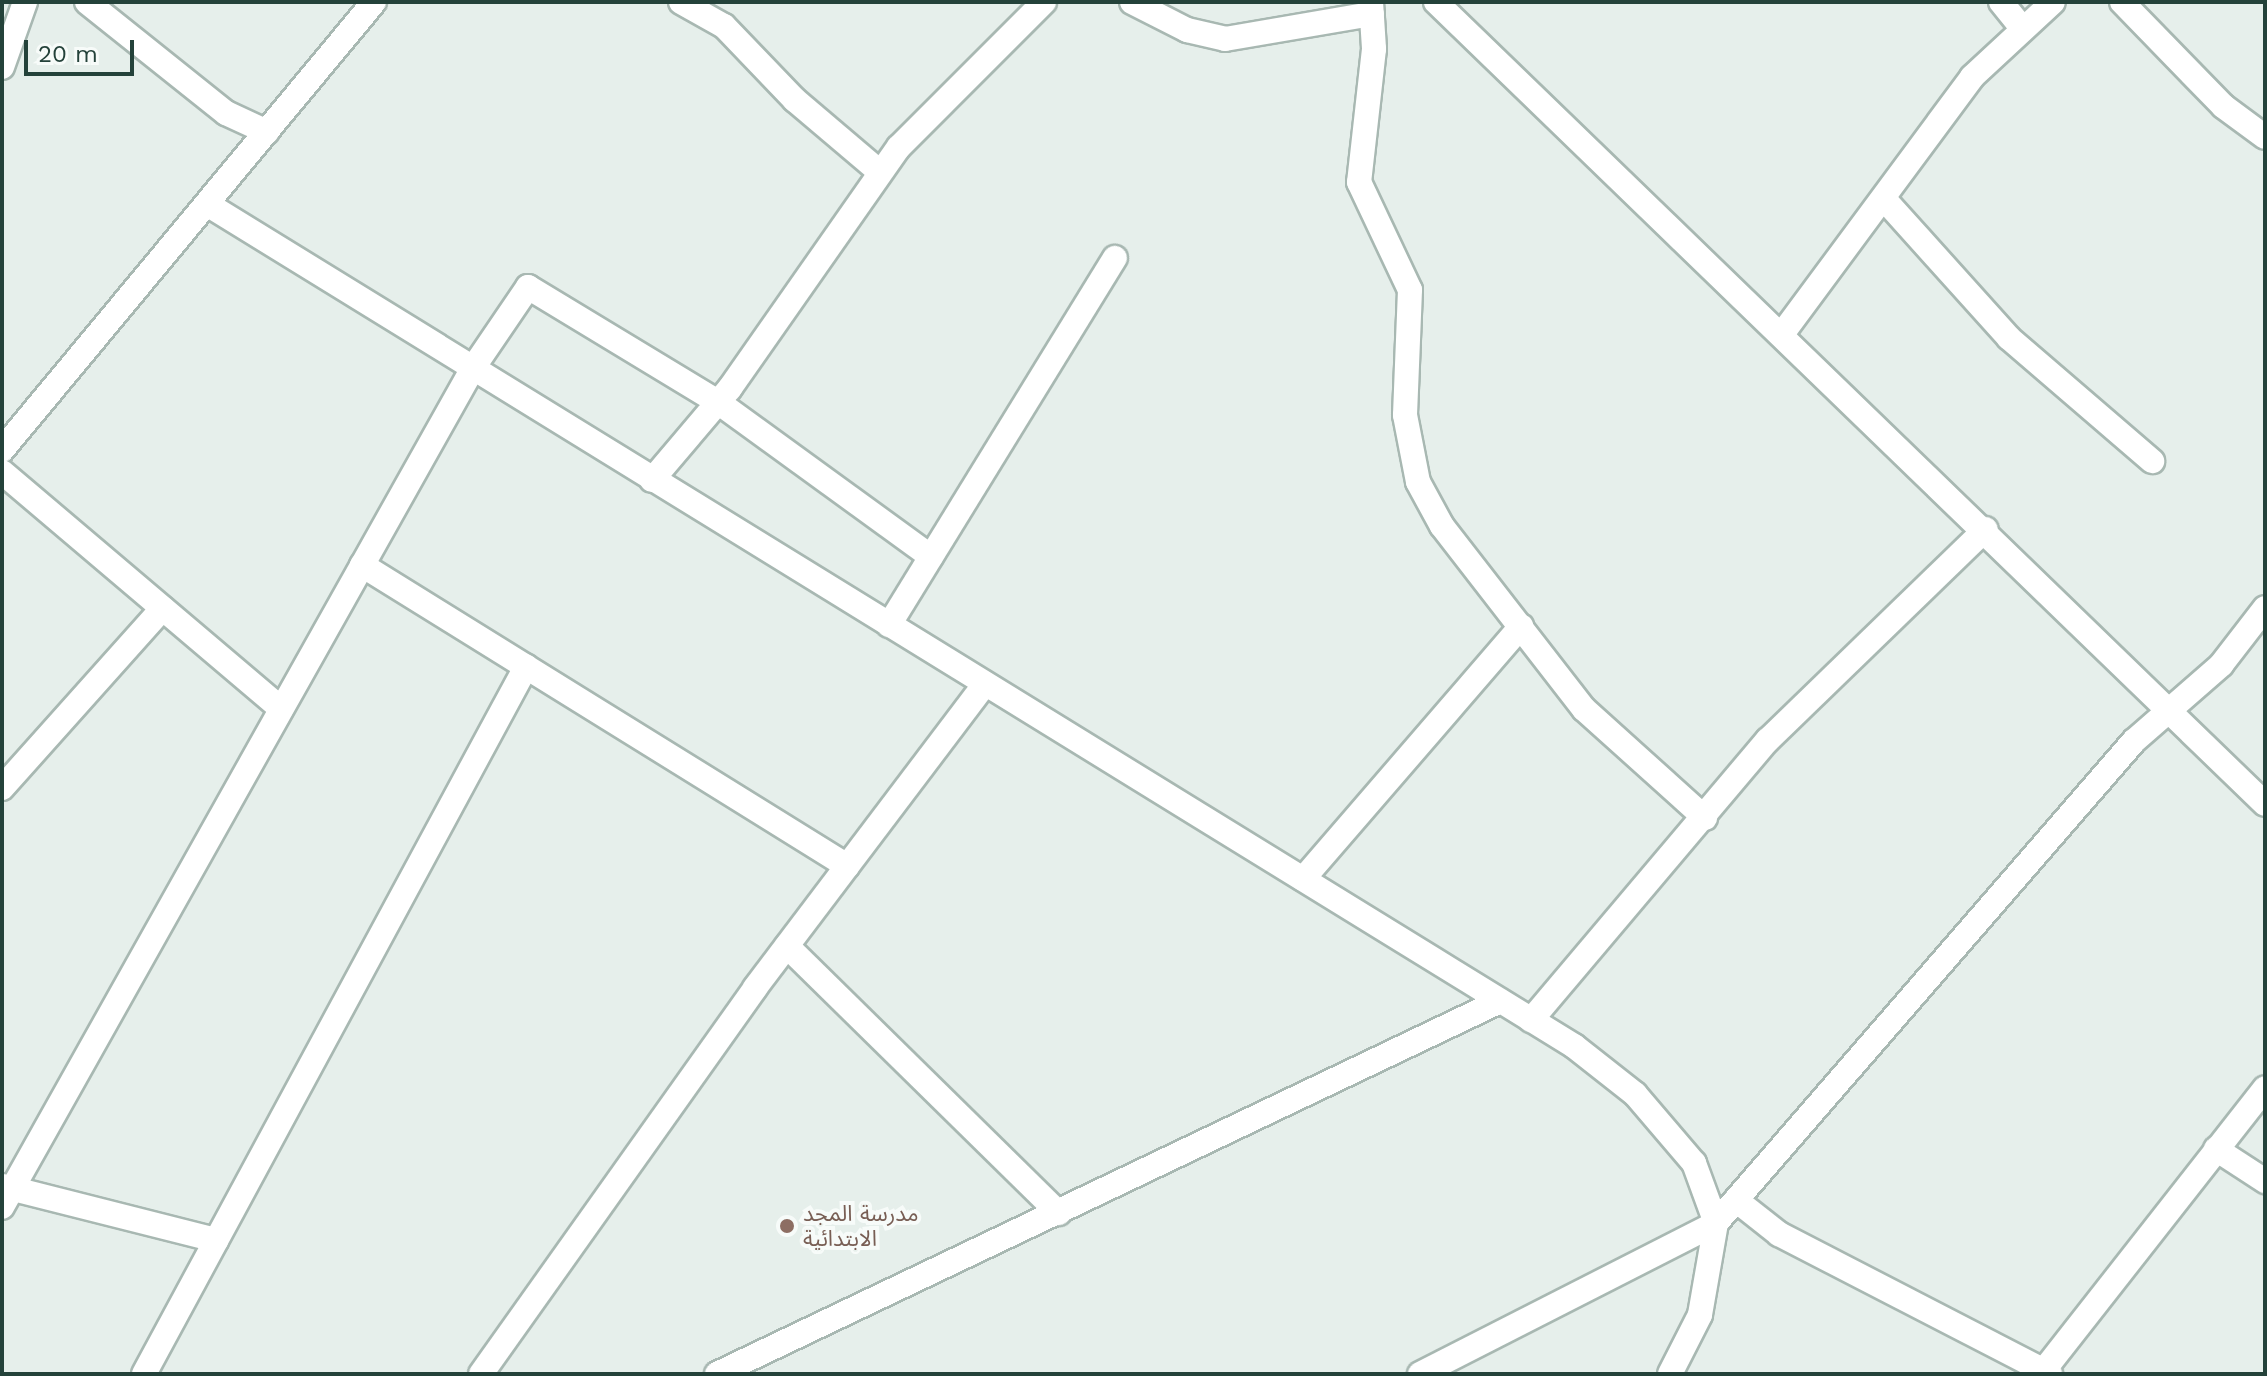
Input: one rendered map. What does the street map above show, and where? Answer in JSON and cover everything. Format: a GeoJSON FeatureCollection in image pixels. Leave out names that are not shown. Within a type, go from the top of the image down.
{"type":"FeatureCollection","features":[{"type":"Feature","properties":{"kind":"street"},"geometry":{"type":"LineString","coordinates":[[2,67],[25,2]]}},
{"type":"Feature","properties":{"kind":"street"},"geometry":{"type":"LineString","coordinates":[[87,2],[226,113],[267,132]]}},
{"type":"Feature","properties":{"kind":"street"},"geometry":{"type":"LineString","coordinates":[[2,450],[374,2]]}},
{"type":"Feature","properties":{"kind":"street"},"geometry":{"type":"LineString","coordinates":[[681,2],[724,26],[795,100],[880,172]]}},
{"type":"Feature","properties":{"kind":"street"},"geometry":{"type":"LineString","coordinates":[[652,480],[718,402],[880,172],[953,87],[1044,2]]}},
{"type":"Feature","properties":{"kind":"street"},"geometry":{"type":"LineString","coordinates":[[1132,2],[1187,30],[1225,39],[1371,8],[1359,182],[1410,290],[1405,415],[1410,452],[1442,526],[1584,709],[1705,818]]}},
{"type":"Feature","properties":{"kind":"street"},"geometry":{"type":"LineString","coordinates":[[1436,2],[2172,708],[2265,804]]}},
{"type":"Feature","properties":{"kind":"street"},"geometry":{"type":"LineString","coordinates":[[2001,2],[2022,28]]}},
{"type":"Feature","properties":{"kind":"street"},"geometry":{"type":"LineString","coordinates":[[1782,334],[1972,77],[2053,2]]}},
{"type":"Feature","properties":{"kind":"street"},"geometry":{"type":"LineString","coordinates":[[2122,2],[2223,106],[2265,137]]}},
{"type":"Feature","properties":{"kind":"street"},"geometry":{"type":"LineString","coordinates":[[1884,199],[2009,338],[2152,461]]}},
{"type":"Feature","properties":{"kind":"street"},"geometry":{"type":"LineString","coordinates":[[207,204],[1531,1020],[1662,1121],[1694,1163],[1716,1223],[1700,1315],[1670,1374]]}},
{"type":"Feature","properties":{"kind":"street"},"geometry":{"type":"LineString","coordinates":[[889,625],[1115,258]]}},
{"type":"Feature","properties":{"kind":"street"},"geometry":{"type":"LineString","coordinates":[[216,1240],[5,1195],[473,368],[528,287],[718,402],[931,557]]}},
{"type":"Feature","properties":{"kind":"street"},"geometry":{"type":"LineString","coordinates":[[2,472],[281,709]]}},
{"type":"Feature","properties":{"kind":"street"},"geometry":{"type":"LineString","coordinates":[[1531,1020],[1768,740],[1986,529]]}},
{"type":"Feature","properties":{"kind":"street"},"geometry":{"type":"LineString","coordinates":[[362,565],[847,866]]}},
{"type":"Feature","properties":{"kind":"street"},"geometry":{"type":"LineString","coordinates":[[2,788],[163,608]]}},
{"type":"Feature","properties":{"kind":"street"},"geometry":{"type":"LineString","coordinates":[[1420,1374],[1716,1223],[2114,763],[2221,665],[2265,608]]}},
{"type":"Feature","properties":{"kind":"street"},"geometry":{"type":"LineString","coordinates":[[1303,879],[1521,626]]}},
{"type":"Feature","properties":{"kind":"street"},"geometry":{"type":"LineString","coordinates":[[144,1374],[526,667]]}},
{"type":"Feature","properties":{"kind":"street"},"geometry":{"type":"LineString","coordinates":[[481,1374],[787,946],[985,684]]}},
{"type":"Feature","properties":{"kind":"street"},"geometry":{"type":"LineString","coordinates":[[787,946],[1059,1213]]}},
{"type":"Feature","properties":{"kind":"street"},"geometry":{"type":"LineString","coordinates":[[717,1374],[1500,1001]]}},
{"type":"Feature","properties":{"kind":"street"},"geometry":{"type":"LineString","coordinates":[[1736,1200],[1779,1234],[2045,1373],[2265,1088]]}},
{"type":"Feature","properties":{"kind":"street"},"geometry":{"type":"LineString","coordinates":[[2216,1149],[2265,1181]]}},
{"type":"Feature","properties":{"kind":"place","name":"مدرسة المجد الابتدائية"},"geometry":{"type":"Point","coordinates":[787,1226]}}]}
